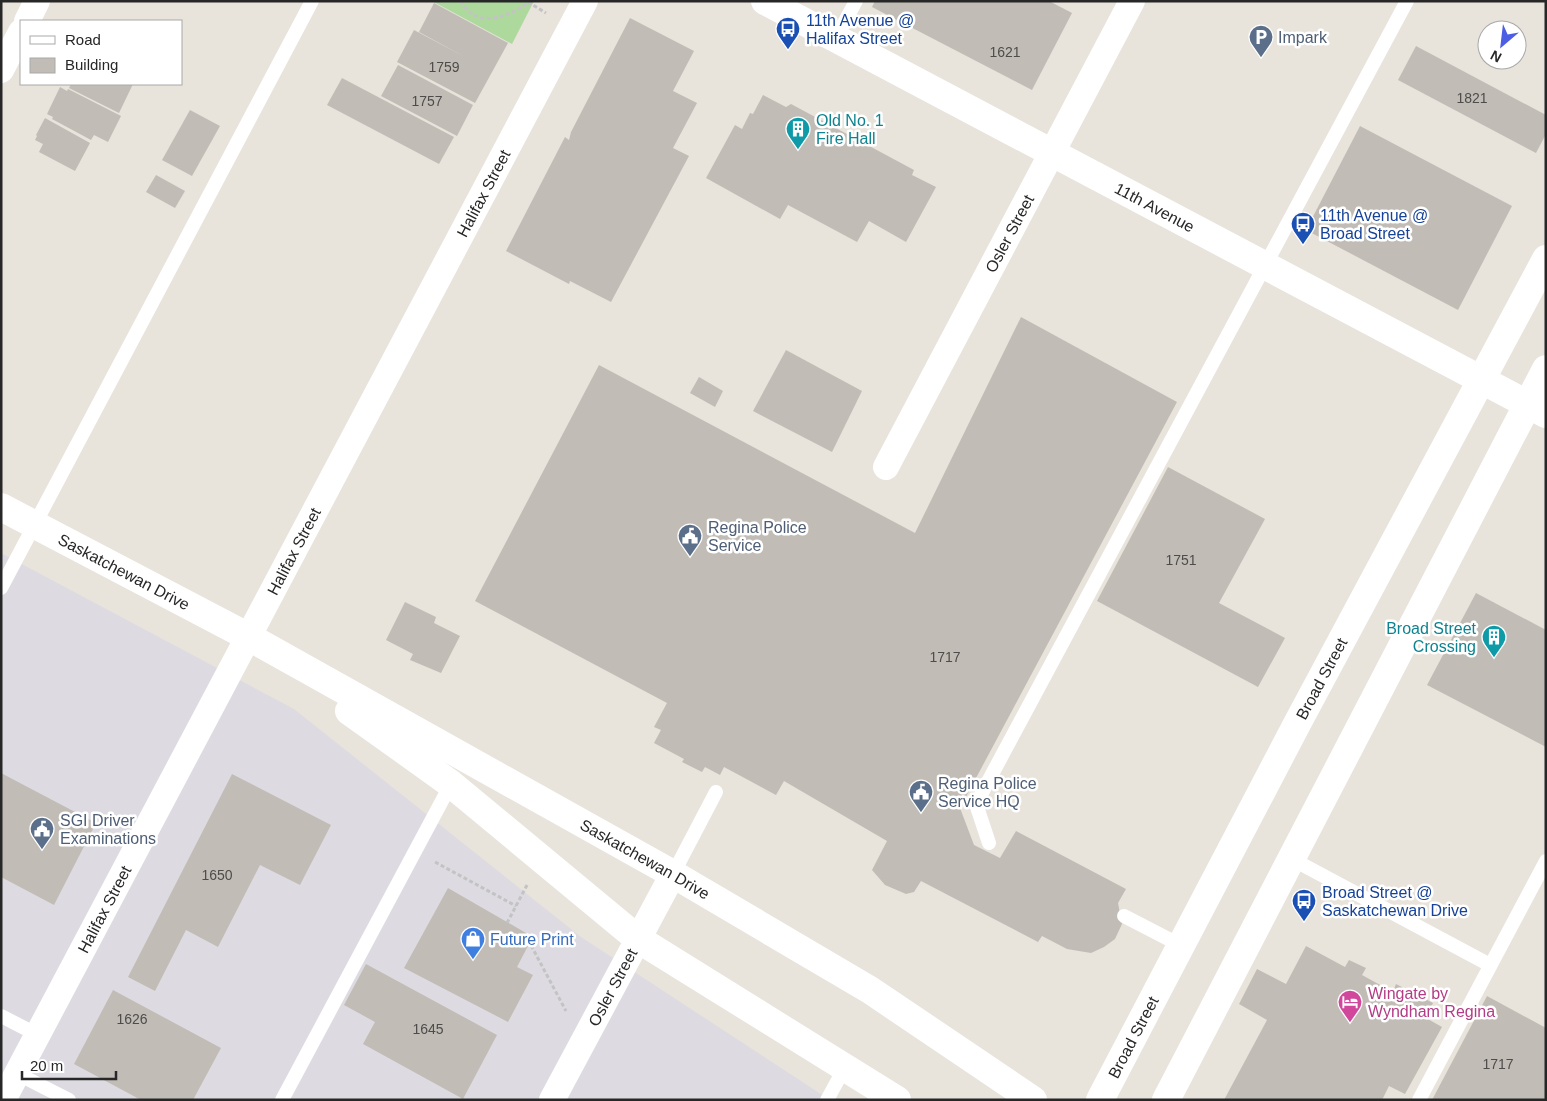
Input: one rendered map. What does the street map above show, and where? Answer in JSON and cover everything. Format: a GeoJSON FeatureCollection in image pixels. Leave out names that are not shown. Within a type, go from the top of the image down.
{"type":"FeatureCollection","features":[{"type":"Feature","properties":{"kind":"main road","name":"11th Avenue"},"geometry":{"type":"LineString","coordinates":[[765,1],[1536,409]]}},
{"type":"Feature","properties":{"kind":"main road","name":"Broad Street"},"geometry":{"type":"LineString","coordinates":[[1100,1100],[1298,722],[1546,259]]}},
{"type":"Feature","properties":{"kind":"main road"},"geometry":{"type":"LineString","coordinates":[[1166,1100],[1290,858],[1536,409],[1546,369]]}},
{"type":"Feature","properties":{"kind":"main road","name":"Saskatchewan Drive"},"geometry":{"type":"LineString","coordinates":[[1,507],[247,636],[673,874],[870,990],[1033,1100]]}},
{"type":"Feature","properties":{"kind":"main road","name":"Saskatchewan Drive"},"geometry":{"type":"LineString","coordinates":[[247,636],[451,784],[638,939],[897,1100]]}},
{"type":"Feature","properties":{"kind":"street"},"geometry":{"type":"LineString","coordinates":[[28,20],[37,1]]}},
{"type":"Feature","properties":{"kind":"street","name":"Halifax Street"},"geometry":{"type":"LineString","coordinates":[[3,1100],[584,1]]}},
{"type":"Feature","properties":{"kind":"street","name":"Osler Street"},"geometry":{"type":"LineString","coordinates":[[886,467],[1132,1]]}},
{"type":"Feature","properties":{"kind":"street"},"geometry":{"type":"LineString","coordinates":[[1,70],[20,34]]}},
{"type":"Feature","properties":{"kind":"street","name":"Osler Street"},"geometry":{"type":"LineString","coordinates":[[552,1100],[673,874]]}},
{"type":"Feature","properties":{"kind":"lane"},"geometry":{"type":"LineString","coordinates":[[1,588],[312,1]]}},
{"type":"Feature","properties":{"kind":"lane"},"geometry":{"type":"LineString","coordinates":[[836,38],[856,1]]}},
{"type":"Feature","properties":{"kind":"lane"},"geometry":{"type":"LineString","coordinates":[[989,843],[976,804],[1407,1]]}},
{"type":"Feature","properties":{"kind":"lane"},"geometry":{"type":"LineString","coordinates":[[282,1100],[451,784]]}},
{"type":"Feature","properties":{"kind":"lane"},"geometry":{"type":"LineString","coordinates":[[673,874],[716,792]]}},
{"type":"Feature","properties":{"kind":"lane"},"geometry":{"type":"LineString","coordinates":[[1290,858],[1490,965]]}},
{"type":"Feature","properties":{"kind":"lane"},"geometry":{"type":"LineString","coordinates":[[1419,1100],[1546,861]]}},
{"type":"Feature","properties":{"kind":"lane"},"geometry":{"type":"LineString","coordinates":[[1124,916],[1182,946]]}},
{"type":"Feature","properties":{"kind":"lane"},"geometry":{"type":"LineString","coordinates":[[1,1016],[38,1035]]}},
{"type":"Feature","properties":{"kind":"lane"},"geometry":{"type":"LineString","coordinates":[[827,1100],[844,1067]]}},
{"type":"Feature","properties":{"kind":"lane"},"geometry":{"type":"LineString","coordinates":[[18,1074],[69,1100]]}},
{"type":"Feature","properties":{"kind":"path"},"geometry":{"type":"LineString","coordinates":[[461,1],[472,14],[482,19],[490,20],[506,16],[528,3]]}},
{"type":"Feature","properties":{"kind":"path"},"geometry":{"type":"LineString","coordinates":[[415,852],[516,906]]}},
{"type":"Feature","properties":{"kind":"path"},"geometry":{"type":"LineString","coordinates":[[507,923],[541,858]]}},
{"type":"Feature","properties":{"kind":"path"},"geometry":{"type":"LineString","coordinates":[[525,934],[582,1043]]}},
{"type":"Feature","properties":{"kind":"shaded area"},"geometry":{"type":"Polygon","coordinates":[[[1,553],[294,709],[581,937],[830,1100],[1,1100],[1,553]]]}},
{"type":"Feature","properties":{"kind":"green space"},"geometry":{"type":"Polygon","coordinates":[[[432,1],[534,1],[512,44],[432,1]]]}},
{"type":"Feature","properties":{"kind":"building"},"geometry":{"type":"Polygon","coordinates":[[[875,1],[1049,1],[1072,13],[1032,90],[872,7],[875,1]]]}},
{"type":"Feature","properties":{"kind":"building"},"geometry":{"type":"Polygon","coordinates":[[[434,3],[508,43],[475,103],[397,62],[414,30],[465,57],[419,32],[434,3]]]}},
{"type":"Feature","properties":{"kind":"building"},"geometry":{"type":"Polygon","coordinates":[[[630,18],[694,51],[673,91],[697,103],[673,148],[689,156],[611,302],[570,281],[569,284],[506,251],[565,137],[569,140],[571,132],[630,18]]]}},
{"type":"Feature","properties":{"kind":"building"},"geometry":{"type":"Polygon","coordinates":[[[1416,46],[1546,115],[1546,134],[1536,153],[1398,80],[1416,46]]]}},
{"type":"Feature","properties":{"kind":"building"},"geometry":{"type":"Polygon","coordinates":[[[398,65],[473,105],[457,136],[381,96],[398,65]]]}},
{"type":"Feature","properties":{"kind":"building"},"geometry":{"type":"Polygon","coordinates":[[[342,78],[454,137],[439,164],[327,105],[342,78]]]}},
{"type":"Feature","properties":{"kind":"building"},"geometry":{"type":"Polygon","coordinates":[[[70,85],[133,85],[119,113],[69,88],[70,85]]]}},
{"type":"Feature","properties":{"kind":"building"},"geometry":{"type":"Polygon","coordinates":[[[60,87],[67,91],[68,89],[121,116],[108,142],[94,135],[91,140],[52,119],[53,117],[47,114],[60,87]]]}},
{"type":"Feature","properties":{"kind":"building","name":"Old No. 1 Fire Hall"},"geometry":{"type":"Polygon","coordinates":[[[763,95],[786,107],[791,104],[914,170],[912,175],[936,187],[906,242],[869,221],[857,242],[788,205],[780,219],[706,178],[735,125],[742,129],[750,113],[753,114],[763,95]]]}},
{"type":"Feature","properties":{"kind":"building"},"geometry":{"type":"Polygon","coordinates":[[[190,110],[220,126],[192,176],[162,160],[190,110]]]}},
{"type":"Feature","properties":{"kind":"building"},"geometry":{"type":"Polygon","coordinates":[[[45,118],[90,143],[75,171],[39,152],[43,144],[35,140],[45,118]]]}},
{"type":"Feature","properties":{"kind":"building"},"geometry":{"type":"Polygon","coordinates":[[[1360,126],[1512,206],[1458,310],[1306,230],[1360,126]]]}},
{"type":"Feature","properties":{"kind":"building"},"geometry":{"type":"Polygon","coordinates":[[[156,175],[185,191],[175,208],[146,192],[156,175]]]}},
{"type":"Feature","properties":{"kind":"building"},"geometry":{"type":"Polygon","coordinates":[[[1021,317],[1177,402],[960,808],[974,845],[1000,858],[1016,831],[1126,889],[1118,903],[1122,924],[1115,939],[1091,953],[1067,949],[1042,936],[1038,942],[921,881],[914,892],[906,894],[885,885],[872,870],[887,841],[784,781],[776,795],[724,767],[720,775],[705,767],[702,772],[682,762],[684,759],[654,743],[661,730],[654,727],[667,703],[475,601],[599,365],[915,533],[1021,317]]]}},
{"type":"Feature","properties":{"kind":"building"},"geometry":{"type":"Polygon","coordinates":[[[786,350],[862,391],[832,452],[753,411],[786,350]]]}},
{"type":"Feature","properties":{"kind":"building"},"geometry":{"type":"Polygon","coordinates":[[[699,377],[723,391],[715,407],[690,393],[699,377]]]}},
{"type":"Feature","properties":{"kind":"building"},"geometry":{"type":"Polygon","coordinates":[[[1168,467],[1265,519],[1219,603],[1285,638],[1258,687],[1097,601],[1168,467]]]}},
{"type":"Feature","properties":{"kind":"building","name":"Broad Street Crossing"},"geometry":{"type":"Polygon","coordinates":[[[1476,593],[1546,630],[1546,747],[1427,685],[1476,593]]]}},
{"type":"Feature","properties":{"kind":"building"},"geometry":{"type":"Polygon","coordinates":[[[405,602],[436,617],[434,623],[460,636],[441,673],[410,660],[413,654],[386,640],[405,602]]]}},
{"type":"Feature","properties":{"kind":"building","name":"SGI Driver Examinations"},"geometry":{"type":"Polygon","coordinates":[[[1,773],[96,823],[54,905],[1,877],[1,773]]]}},
{"type":"Feature","properties":{"kind":"building"},"geometry":{"type":"Polygon","coordinates":[[[232,774],[331,825],[300,885],[260,865],[218,947],[186,930],[155,991],[128,977],[232,774]]]}},
{"type":"Feature","properties":{"kind":"building"},"geometry":{"type":"Polygon","coordinates":[[[448,888],[526,933],[521,942],[528,946],[517,967],[533,975],[508,1022],[404,968],[448,888]]]}},
{"type":"Feature","properties":{"kind":"building","name":"Wingate by Wyndham Regina"},"geometry":{"type":"Polygon","coordinates":[[[1306,946],[1345,967],[1349,960],[1366,968],[1362,975],[1393,992],[1396,984],[1433,1003],[1426,1018],[1442,1027],[1405,1094],[1389,1086],[1382,1100],[1224,1100],[1267,1020],[1239,1004],[1257,969],[1286,984],[1306,946]]]}},
{"type":"Feature","properties":{"kind":"building"},"geometry":{"type":"Polygon","coordinates":[[[366,964],[497,1035],[463,1099],[363,1044],[375,1022],[344,1005],[366,964]]]}},
{"type":"Feature","properties":{"kind":"building"},"geometry":{"type":"Polygon","coordinates":[[[113,990],[221,1048],[193,1100],[141,1100],[74,1064],[113,990]]]}},
{"type":"Feature","properties":{"kind":"building"},"geometry":{"type":"Polygon","coordinates":[[[1487,996],[1546,1028],[1546,1100],[1432,1100],[1487,996]]]}},
{"type":"Feature","properties":{"kind":"place","name":"11th Avenue @ Halifax Street"},"geometry":{"type":"Point","coordinates":[788,50]}},
{"type":"Feature","properties":{"kind":"place","name":"Impark"},"geometry":{"type":"Point","coordinates":[1261,58]}},
{"type":"Feature","properties":{"kind":"place","name":"Old No. 1 Fire Hall"},"geometry":{"type":"Point","coordinates":[798,150]}},
{"type":"Feature","properties":{"kind":"place","name":"11th Avenue @ Broad Street"},"geometry":{"type":"Point","coordinates":[1303,245]}},
{"type":"Feature","properties":{"kind":"place","name":"Regina Police Service"},"geometry":{"type":"Point","coordinates":[690,557]}},
{"type":"Feature","properties":{"kind":"place","name":"Broad Street Crossing"},"geometry":{"type":"Point","coordinates":[1494,658]}},
{"type":"Feature","properties":{"kind":"place","name":"Regina Police Service HQ"},"geometry":{"type":"Point","coordinates":[921,813]}},
{"type":"Feature","properties":{"kind":"place","name":"SGI Driver Examinations"},"geometry":{"type":"Point","coordinates":[42,850]}},
{"type":"Feature","properties":{"kind":"place","name":"Broad Street @ Saskatchewan Drive"},"geometry":{"type":"Point","coordinates":[1304,922]}},
{"type":"Feature","properties":{"kind":"place","name":"Future Print"},"geometry":{"type":"Point","coordinates":[473,960]}},
{"type":"Feature","properties":{"kind":"place","name":"Wingate by Wyndham Regina"},"geometry":{"type":"Point","coordinates":[1350,1023]}}]}
